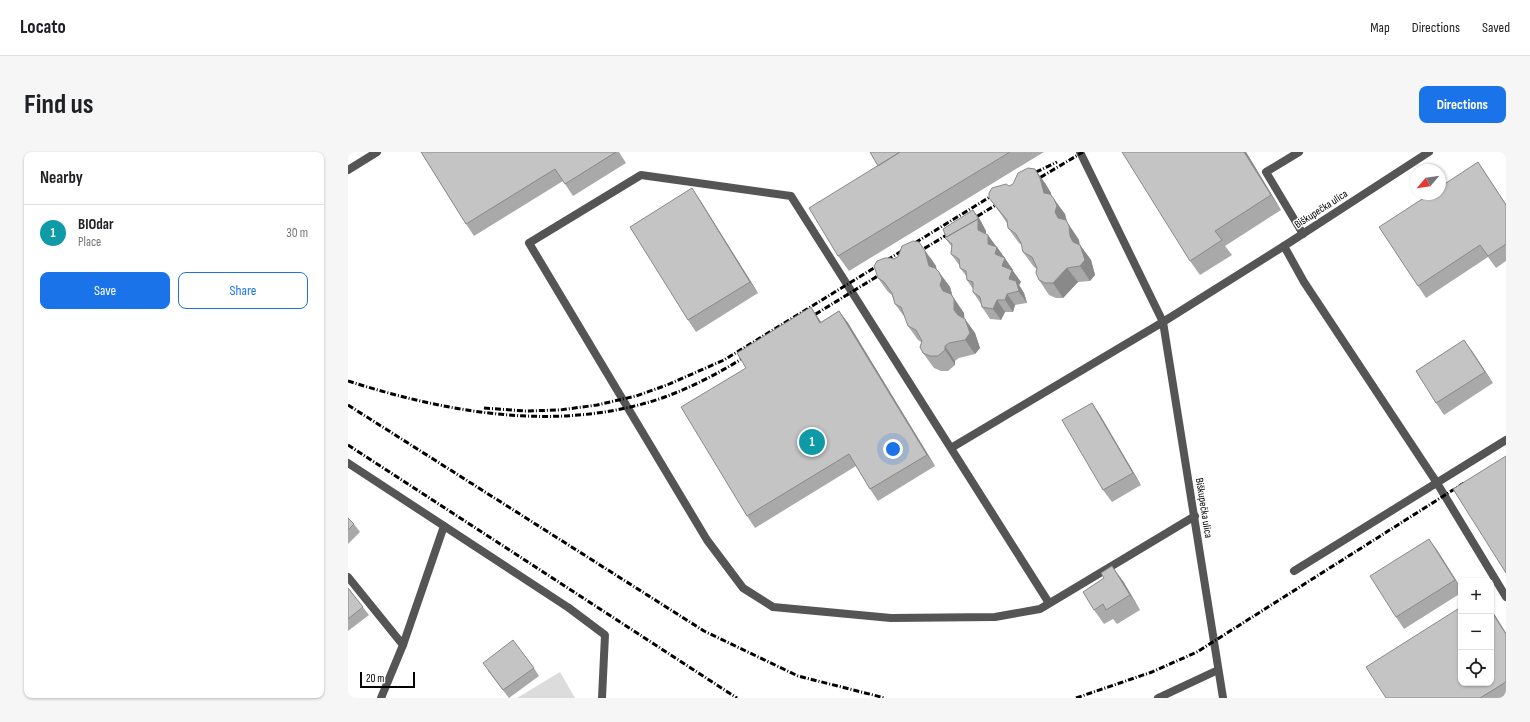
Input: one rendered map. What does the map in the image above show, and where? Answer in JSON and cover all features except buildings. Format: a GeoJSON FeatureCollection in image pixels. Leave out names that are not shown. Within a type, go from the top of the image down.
{"type":"FeatureCollection","features":[{"type":"Feature","properties":{"kind":"street"},"geometry":{"type":"LineString","coordinates":[[348,170],[377,152]]}},
{"type":"Feature","properties":{"kind":"street","name":"Biškupečka ulica"},"geometry":{"type":"LineString","coordinates":[[1080,152],[1163,322],[1223,698]]}},
{"type":"Feature","properties":{"kind":"street"},"geometry":{"type":"LineString","coordinates":[[1299,152],[1266,172],[1303,234]]}},
{"type":"Feature","properties":{"kind":"street","name":"Biškupečka ulica"},"geometry":{"type":"LineString","coordinates":[[1163,322],[1303,234],[1429,152]]}},
{"type":"Feature","properties":{"kind":"street"},"geometry":{"type":"LineString","coordinates":[[1049,604],[807,215],[791,196],[641,175],[529,243],[707,540],[743,588],[773,607],[891,618],[995,617],[1040,609],[1049,604],[1195,516]]}},
{"type":"Feature","properties":{"kind":"street"},"geometry":{"type":"LineString","coordinates":[[1284,246],[1304,282],[1437,482],[1506,597]]}},
{"type":"Feature","properties":{"kind":"street"},"geometry":{"type":"LineString","coordinates":[[951,448],[1163,322]]}},
{"type":"Feature","properties":{"kind":"street"},"geometry":{"type":"LineString","coordinates":[[1294,571],[1506,440]]}},
{"type":"Feature","properties":{"kind":"street"},"geometry":{"type":"LineString","coordinates":[[348,463],[569,608],[605,635],[602,698]]}},
{"type":"Feature","properties":{"kind":"street"},"geometry":{"type":"LineString","coordinates":[[381,698],[404,645],[444,526]]}},
{"type":"Feature","properties":{"kind":"street"},"geometry":{"type":"LineString","coordinates":[[348,577],[404,645]]}},
{"type":"Feature","properties":{"kind":"street"},"geometry":{"type":"LineString","coordinates":[[1158,698],[1218,670]]}},
{"type":"Feature","properties":{"kind":"shaded area"},"geometry":{"type":"Polygon","coordinates":[[[560,672],[575,698],[517,698],[560,672]]]}},
{"type":"Feature","properties":{"kind":"railway"},"geometry":{"type":"LineString","coordinates":[[1031,183],[1083,152]]}},
{"type":"Feature","properties":{"kind":"railway"},"geometry":{"type":"LineString","coordinates":[[1026,177],[1057,162]]}},
{"type":"Feature","properties":{"kind":"railway"},"geometry":{"type":"LineString","coordinates":[[484,408],[525,411],[560,410],[597,405],[636,396],[667,385],[724,360],[998,192]]}},
{"type":"Feature","properties":{"kind":"railway"},"geometry":{"type":"LineString","coordinates":[[968,222],[1004,200]]}},
{"type":"Feature","properties":{"kind":"railway"},"geometry":{"type":"LineString","coordinates":[[915,254],[955,230]]}},
{"type":"Feature","properties":{"kind":"railway"},"geometry":{"type":"LineString","coordinates":[[806,320],[886,271]]}},
{"type":"Feature","properties":{"kind":"railway"},"geometry":{"type":"LineString","coordinates":[[348,381],[425,402],[465,410],[504,415],[584,415],[623,409],[662,398],[708,378],[751,353]]}},
{"type":"Feature","properties":{"kind":"railway"},"geometry":{"type":"LineString","coordinates":[[348,405],[704,631],[798,676],[885,698]]}},
{"type":"Feature","properties":{"kind":"railway"},"geometry":{"type":"LineString","coordinates":[[348,445],[737,698]]}},
{"type":"Feature","properties":{"kind":"railway"},"geometry":{"type":"LineString","coordinates":[[1076,698],[1152,672],[1197,652],[1464,483]]}},
{"type":"Feature","properties":{"kind":"place","name":"BIOdar"},"geometry":{"type":"Point","coordinates":[812,442]}}]}
